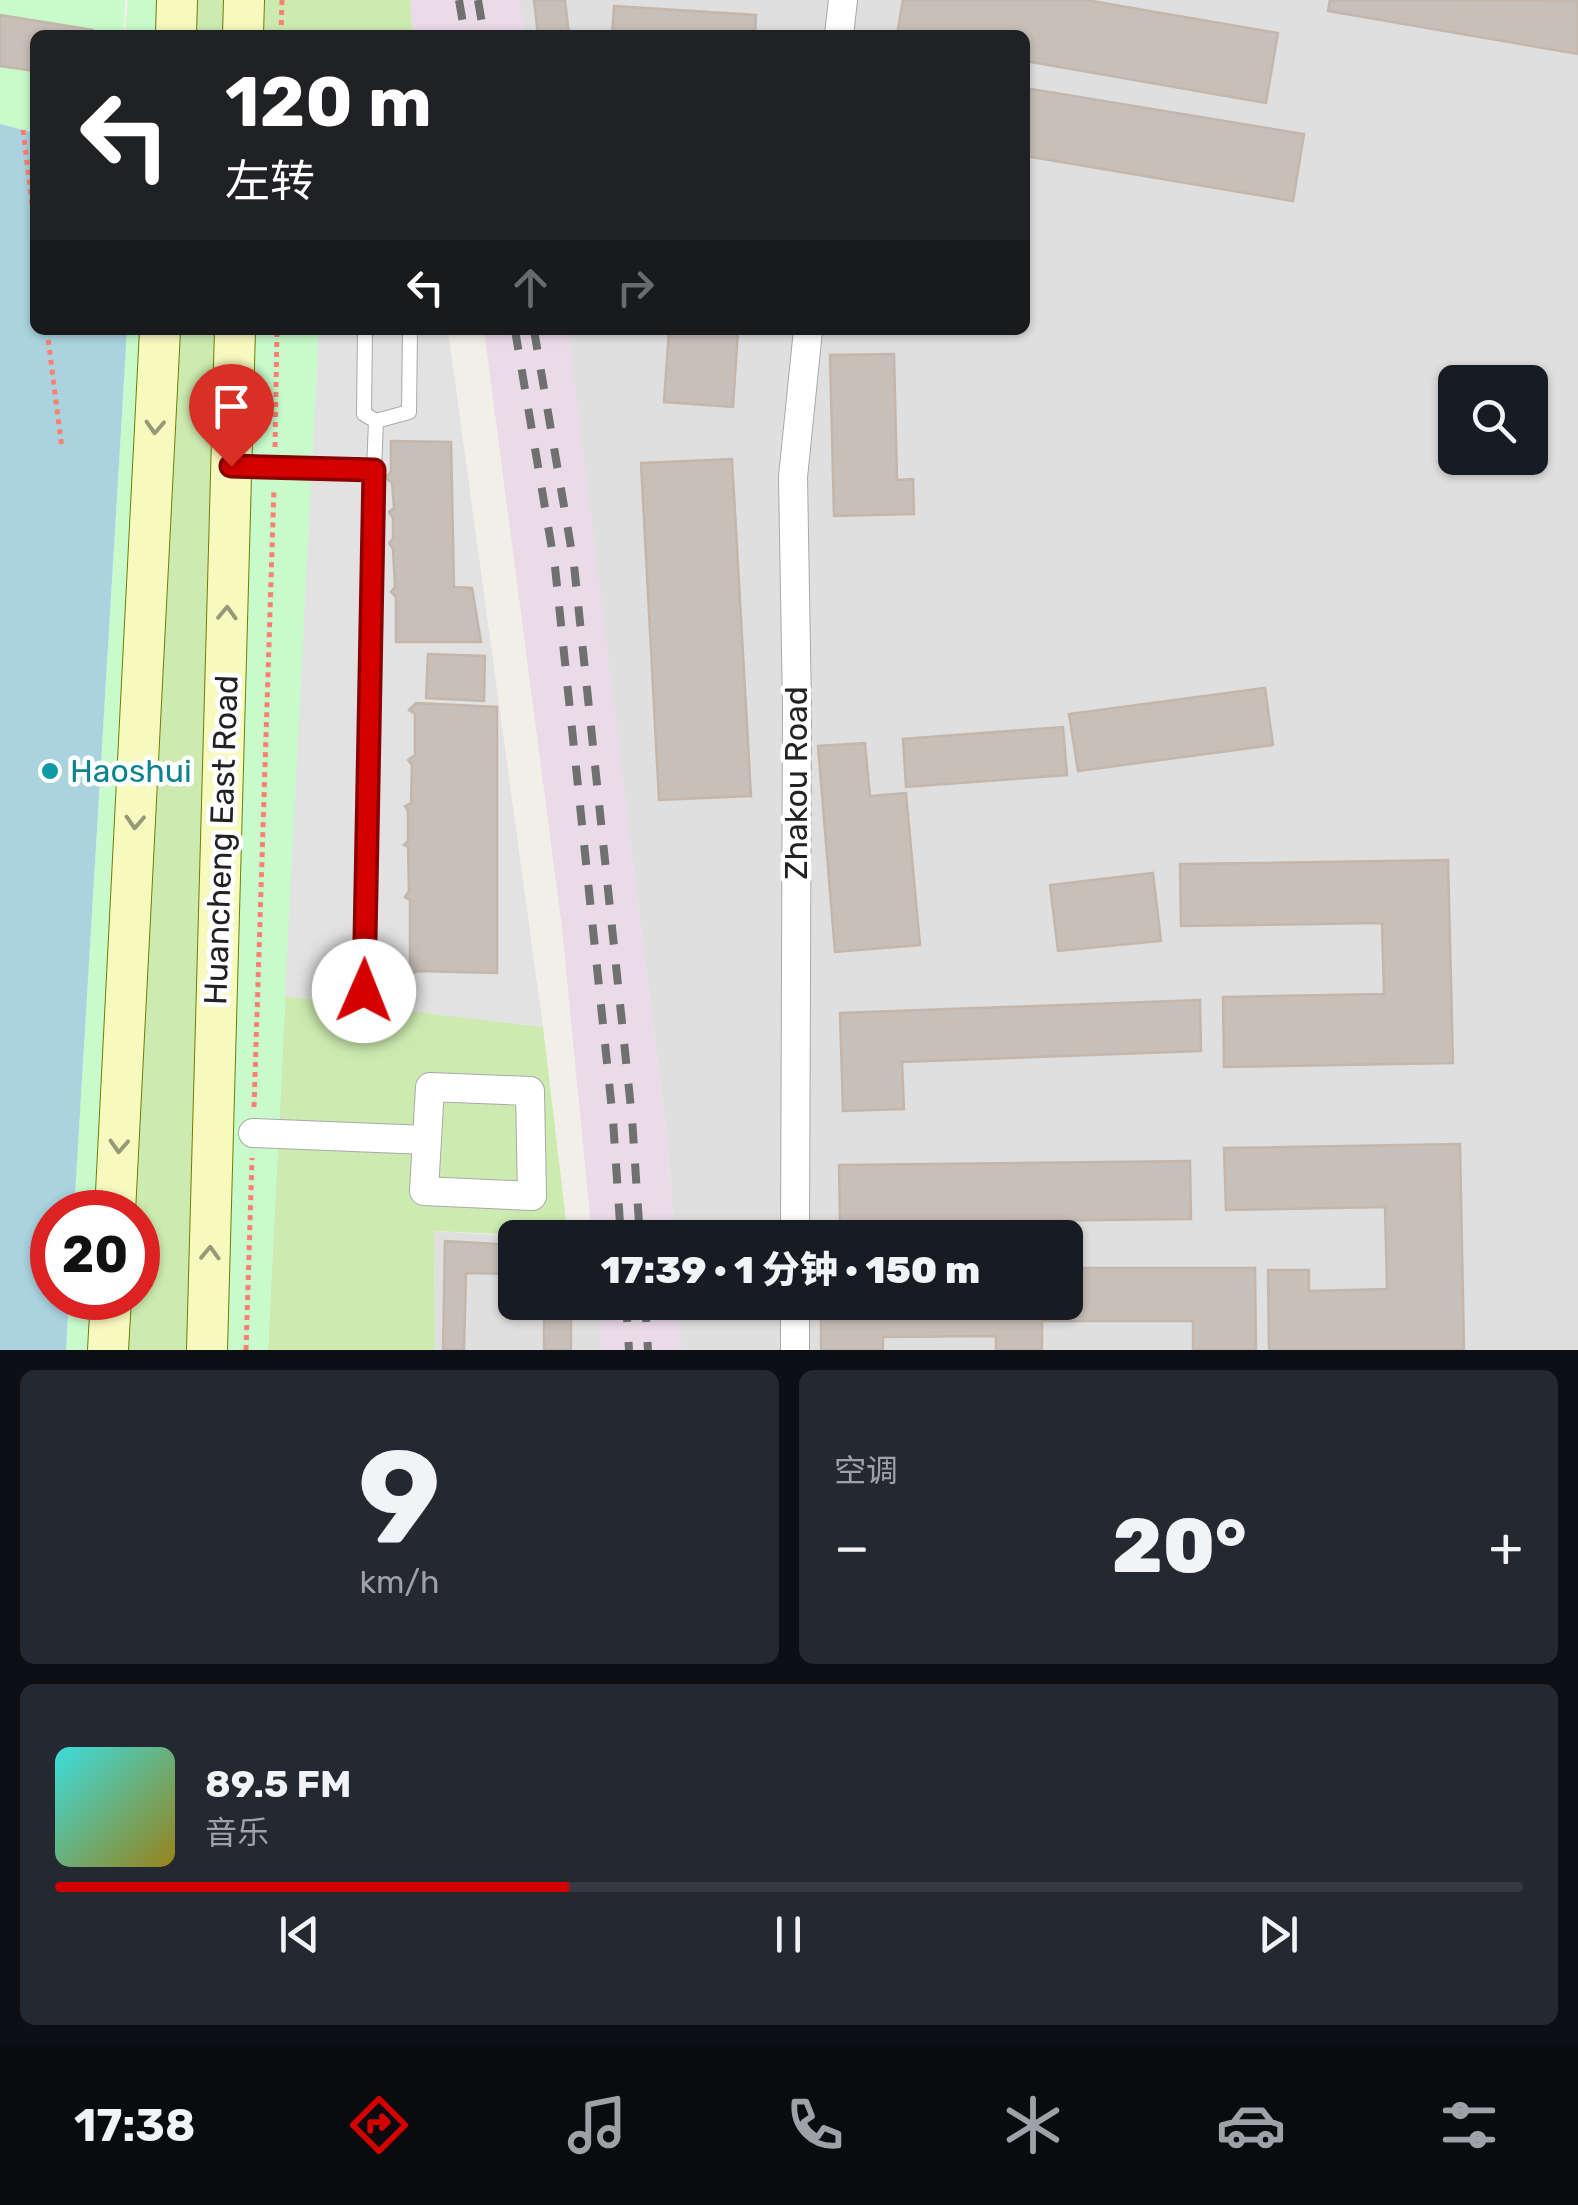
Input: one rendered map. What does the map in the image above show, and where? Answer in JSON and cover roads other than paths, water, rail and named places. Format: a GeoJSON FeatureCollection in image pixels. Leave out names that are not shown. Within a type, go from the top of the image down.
{"type":"FeatureCollection","features":[{"type":"Feature","properties":{"kind":"main road"},"geometry":{"type":"LineString","coordinates":[[176,30],[178,0]]}},
{"type":"Feature","properties":{"kind":"main road"},"geometry":{"type":"LineString","coordinates":[[243,30],[244,0]]}},
{"type":"Feature","properties":{"kind":"main road"},"geometry":{"type":"LineString","coordinates":[[116,1190],[160,335]]}},
{"type":"Feature","properties":{"kind":"main road","name":"Huancheng East Road"},"geometry":{"type":"LineString","coordinates":[[207,1350],[235,335]]}},
{"type":"Feature","properties":{"kind":"main road"},"geometry":{"type":"LineString","coordinates":[[108,1350],[110,1320]]}},
{"type":"Feature","properties":{"kind":"street"},"geometry":{"type":"LineString","coordinates":[[840,30],[843,0]]}},
{"type":"Feature","properties":{"kind":"street","name":"Zhakou Road"},"geometry":{"type":"LineString","coordinates":[[795,1220],[797,707],[793,477],[807,335]]}},
{"type":"Feature","properties":{"kind":"street"},"geometry":{"type":"LineString","coordinates":[[430,1087],[530,1091],[532,1196],[424,1191],[427,1140],[430,1087]]}},
{"type":"Feature","properties":{"kind":"street"},"geometry":{"type":"LineString","coordinates":[[253,1133],[427,1140]]}},
{"type":"Feature","properties":{"kind":"street"},"geometry":{"type":"LineString","coordinates":[[795,1320],[795,1350]]}},
{"type":"Feature","properties":{"kind":"lane"},"geometry":{"type":"LineString","coordinates":[[365,335],[364,414],[376,421],[409,412],[410,335]]}},
{"type":"Feature","properties":{"kind":"lane"},"geometry":{"type":"LineString","coordinates":[[364,991],[376,421]]}},
{"type":"Feature","properties":{"kind":"lane"},"geometry":{"type":"LineString","coordinates":[[231,466],[374,470]]}},
{"type":"Feature","properties":{"kind":"water","name":"Haoshui"},"geometry":{"type":"Polygon","coordinates":[[[0,124],[30,132],[30,335],[127,335],[75,1190],[30,1190],[30,1320],[68,1320],[66,1350],[0,1350],[0,124]]]}},
{"type":"Feature","properties":{"kind":"railway"},"geometry":{"type":"LineString","coordinates":[[459,0],[464,30]]}},
{"type":"Feature","properties":{"kind":"railway"},"geometry":{"type":"LineString","coordinates":[[478,0],[483,30]]}},
{"type":"Feature","properties":{"kind":"railway"},"geometry":{"type":"LineString","coordinates":[[516,335],[555,567],[613,1120],[620,1220]]}},
{"type":"Feature","properties":{"kind":"railway"},"geometry":{"type":"LineString","coordinates":[[535,335],[574,565],[632,1118],[639,1220]]}},
{"type":"Feature","properties":{"kind":"railway"},"geometry":{"type":"LineString","coordinates":[[627,1320],[629,1350]]}},
{"type":"Feature","properties":{"kind":"railway"},"geometry":{"type":"LineString","coordinates":[[646,1320],[648,1350]]}},
{"type":"Feature","properties":{"kind":"place","name":"Haoshui"},"geometry":{"type":"Point","coordinates":[50,771]}}]}
